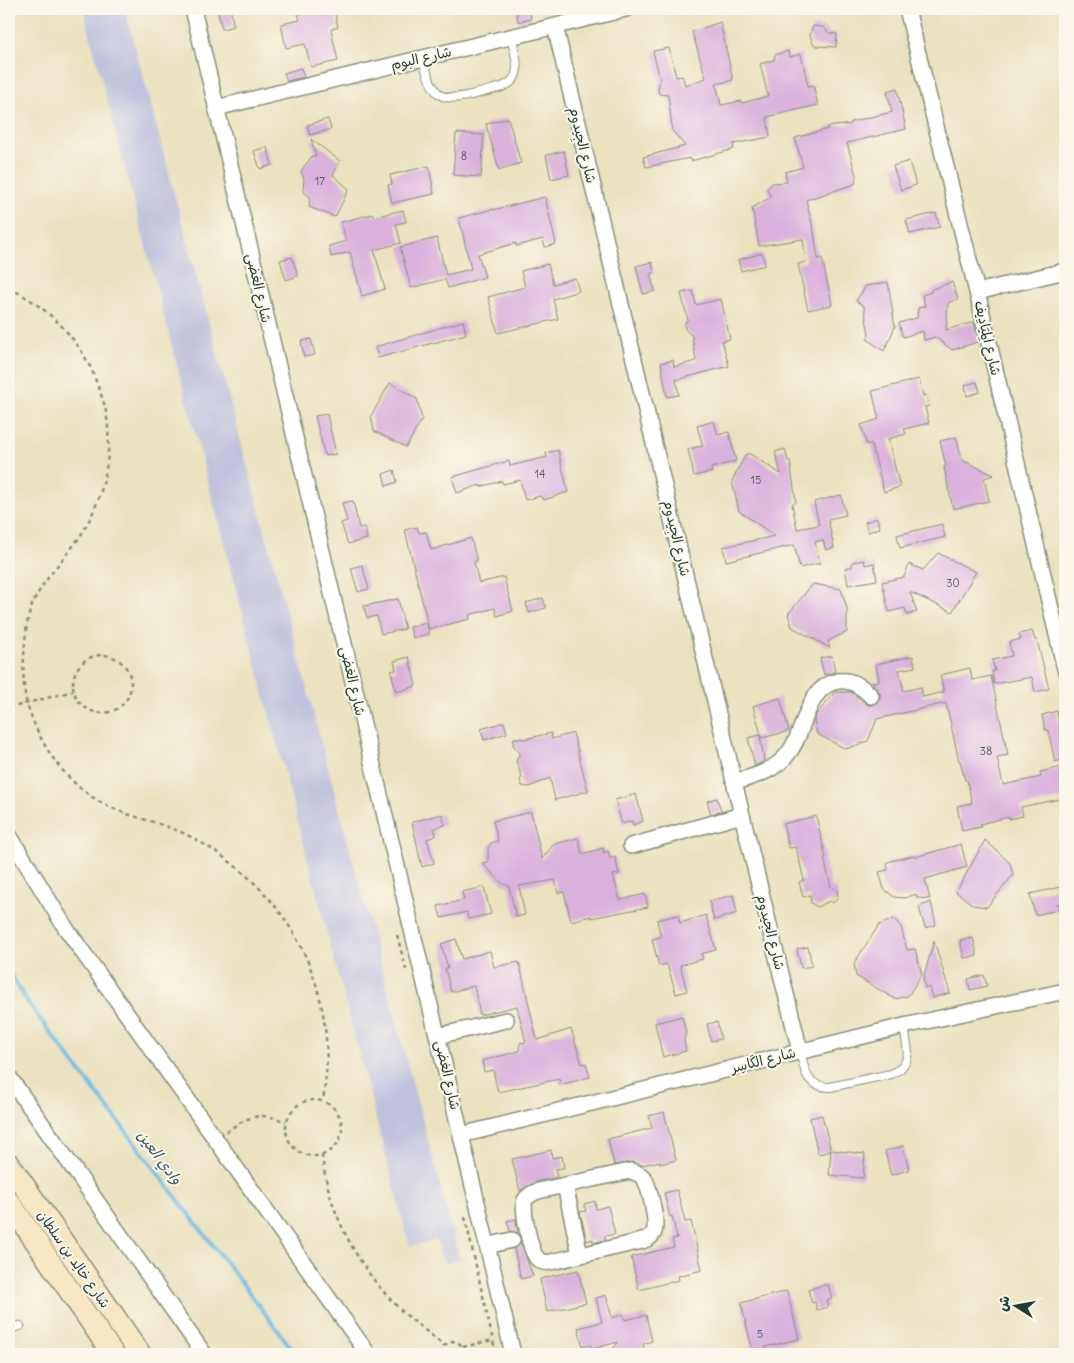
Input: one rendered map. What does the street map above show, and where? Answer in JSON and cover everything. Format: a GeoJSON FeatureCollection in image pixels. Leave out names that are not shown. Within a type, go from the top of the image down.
{"type":"FeatureCollection","features":[{"type":"Feature","properties":{"kind":"street","name":"شارع الغضى"},"geometry":{"type":"LineString","coordinates":[[193,9],[513,1354]]}},
{"type":"Feature","properties":{"kind":"street","name":"شارع البوم"},"geometry":{"type":"LineString","coordinates":[[216,108],[626,9]]}},
{"type":"Feature","properties":{"kind":"street","name":"شارع المِيَادِيف"},"geometry":{"type":"LineString","coordinates":[[907,9],[1061,631],[1065,669]]}},
{"type":"Feature","properties":{"kind":"street","name":"شارع الجِيدوم"},"geometry":{"type":"LineString","coordinates":[[555,26],[742,815],[800,1051]]}},
{"type":"Feature","properties":{"kind":"street"},"geometry":{"type":"LineString","coordinates":[[977,292],[1065,271]]}},
{"type":"Feature","properties":{"kind":"street"},"geometry":{"type":"LineString","coordinates":[[735,782],[768,771],[790,752],[814,697],[822,688],[832,683],[848,681],[854,682],[871,696]]}},
{"type":"Feature","properties":{"kind":"street"},"geometry":{"type":"LineString","coordinates":[[631,846],[742,815]]}},
{"type":"Feature","properties":{"kind":"street"},"geometry":{"type":"LineString","coordinates":[[9,835],[65,927],[368,1354]]}},
{"type":"Feature","properties":{"kind":"street","name":"شارع الكَاسِر"},"geometry":{"type":"LineString","coordinates":[[462,1134],[904,1026],[1065,991]]}},
{"type":"Feature","properties":{"kind":"street"},"geometry":{"type":"LineString","coordinates":[[438,1036],[506,1020]]}},
{"type":"Feature","properties":{"kind":"street"},"geometry":{"type":"LineString","coordinates":[[9,1077],[204,1354]]}},
{"type":"Feature","properties":{"kind":"street","name":"شارع خالِد بن سلطان"},"geometry":{"type":"LineString","coordinates":[[9,1164],[140,1354]]}},
{"type":"Feature","properties":{"kind":"street"},"geometry":{"type":"LineString","coordinates":[[625,1171],[640,1174],[646,1183],[656,1225],[654,1232],[642,1242],[551,1262],[542,1262],[521,1238],[524,1206],[528,1196],[538,1191],[625,1171]]}},
{"type":"Feature","properties":{"kind":"street"},"geometry":{"type":"LineString","coordinates":[[564,1185],[580,1255]]}},
{"type":"Feature","properties":{"kind":"street","name":"شارع خالِد بن سلطان"},"geometry":{"type":"LineString","coordinates":[[9,1202],[113,1354]]}},
{"type":"Feature","properties":{"kind":"street"},"geometry":{"type":"LineString","coordinates":[[488,1246],[521,1238]]}},
{"type":"Feature","properties":{"kind":"lane"},"geometry":{"type":"LineString","coordinates":[[422,57],[437,93],[442,97],[455,98],[509,84],[514,79],[517,65],[511,37]]}},
{"type":"Feature","properties":{"kind":"lane"},"geometry":{"type":"LineString","coordinates":[[800,1051],[806,1076],[819,1086],[830,1087],[891,1074],[903,1066],[907,1057],[904,1026]]}},
{"type":"Feature","properties":{"kind":"lane"},"geometry":{"type":"LineString","coordinates":[[9,1328],[20,1326]]}},
{"type":"Feature","properties":{"kind":"path"},"geometry":{"type":"LineString","coordinates":[[9,288],[29,298],[57,323],[73,340],[87,360],[105,407],[108,436],[108,462],[97,501],[84,530],[42,588],[30,610],[24,663],[27,703],[35,726],[68,778],[91,797],[119,811],[188,835],[213,849],[236,865],[259,887],[277,909],[294,933],[308,958],[322,1001],[326,1036],[327,1076],[323,1101]]}},
{"type":"Feature","properties":{"kind":"path"},"geometry":{"type":"LineString","coordinates":[[96,655],[111,656],[124,664],[131,678],[130,694],[122,706],[108,714],[93,713],[80,704],[73,691],[74,675],[82,662],[96,655]]}},
{"type":"Feature","properties":{"kind":"path"},"geometry":{"type":"LineString","coordinates":[[9,708],[73,691]]}},
{"type":"Feature","properties":{"kind":"path"},"geometry":{"type":"LineString","coordinates":[[310,1100],[323,1101],[330,1104],[339,1115],[342,1129],[338,1142],[329,1152],[322,1155],[308,1156],[294,1149],[287,1137],[286,1122],[288,1116],[297,1105],[310,1100]]}},
{"type":"Feature","properties":{"kind":"path"},"geometry":{"type":"LineString","coordinates":[[215,1140],[242,1121],[254,1116],[272,1116],[286,1122]]}},
{"type":"Feature","properties":{"kind":"path"},"geometry":{"type":"LineString","coordinates":[[322,1155],[332,1202],[346,1234],[361,1261],[380,1287],[402,1311],[444,1346]]}},
{"type":"Feature","properties":{"kind":"path"},"geometry":{"type":"LineString","coordinates":[[463,1348],[493,1340]]}},
{"type":"Feature","properties":{"kind":"path"},"geometry":{"type":"LineString","coordinates":[[444,1346],[452,1341],[456,1341],[463,1348],[463,1354]]}},
{"type":"Feature","properties":{"kind":"path"},"geometry":{"type":"LineString","coordinates":[[444,1346],[444,1354]]}},
{"type":"Feature","properties":{"kind":"shaded area"},"geometry":{"type":"Polygon","coordinates":[[[83,9],[125,9],[460,1260],[444,1264],[436,1239],[410,1247],[83,9]]]}},
{"type":"Feature","properties":{"kind":"building"},"geometry":{"type":"Polygon","coordinates":[[[217,9],[230,9],[234,26],[222,29],[217,9]]]}},
{"type":"Feature","properties":{"kind":"building"},"geometry":{"type":"Polygon","coordinates":[[[319,9],[334,9],[338,27],[331,29],[338,61],[311,67],[305,44],[286,48],[281,24],[300,20],[298,14],[319,9]]]}},
{"type":"Feature","properties":{"kind":"building"},"geometry":{"type":"Polygon","coordinates":[[[516,9],[529,9],[531,19],[518,22],[516,9]]]}},
{"type":"Feature","properties":{"kind":"building"},"geometry":{"type":"Polygon","coordinates":[[[720,22],[733,80],[716,84],[721,105],[741,101],[742,103],[768,96],[760,64],[774,60],[775,55],[788,51],[789,57],[801,54],[808,86],[813,85],[818,105],[767,117],[770,137],[733,144],[734,149],[691,161],[690,158],[646,167],[643,157],[685,146],[671,129],[668,95],[659,94],[660,79],[653,51],[669,48],[676,77],[682,76],[685,85],[706,78],[692,32],[720,22]]]}},
{"type":"Feature","properties":{"kind":"building"},"geometry":{"type":"Polygon","coordinates":[[[813,26],[823,27],[829,33],[837,34],[836,47],[813,44],[810,35],[813,26]]]}},
{"type":"Feature","properties":{"kind":"building"},"geometry":{"type":"Polygon","coordinates":[[[301,68],[304,77],[287,81],[284,73],[301,68]]]}},
{"type":"Feature","properties":{"kind":"building"},"geometry":{"type":"Polygon","coordinates":[[[897,88],[906,129],[847,143],[856,175],[855,184],[806,200],[818,259],[822,258],[832,305],[808,310],[798,264],[806,262],[803,239],[759,246],[752,208],[771,197],[767,189],[772,183],[787,182],[785,172],[803,167],[795,138],[828,129],[827,127],[851,124],[851,122],[892,112],[887,91],[897,88]]]}},
{"type":"Feature","properties":{"kind":"building"},"geometry":{"type":"Polygon","coordinates":[[[508,118],[521,163],[499,170],[486,124],[508,118]]]}},
{"type":"Feature","properties":{"kind":"building"},"geometry":{"type":"Polygon","coordinates":[[[328,119],[331,129],[310,135],[307,125],[328,119]]]}},
{"type":"Feature","properties":{"kind":"building"},"geometry":{"type":"Polygon","coordinates":[[[456,133],[484,135],[481,177],[453,175],[456,133]]]}},
{"type":"Feature","properties":{"kind":"building"},"geometry":{"type":"Polygon","coordinates":[[[311,139],[340,161],[333,175],[349,189],[335,217],[309,207],[310,197],[303,191],[304,179],[301,171],[312,156],[316,156],[311,139]]]}},
{"type":"Feature","properties":{"kind":"building"},"geometry":{"type":"Polygon","coordinates":[[[267,147],[272,165],[260,169],[254,151],[267,147]]]}},
{"type":"Feature","properties":{"kind":"building"},"geometry":{"type":"Polygon","coordinates":[[[564,151],[569,175],[551,179],[546,155],[564,151]]]}},
{"type":"Feature","properties":{"kind":"building"},"geometry":{"type":"Polygon","coordinates":[[[909,161],[916,185],[901,190],[893,166],[909,161]]]}},
{"type":"Feature","properties":{"kind":"building"},"geometry":{"type":"Polygon","coordinates":[[[429,166],[434,194],[392,203],[388,185],[392,184],[390,175],[429,166]]]}},
{"type":"Feature","properties":{"kind":"building"},"geometry":{"type":"Polygon","coordinates":[[[545,197],[556,244],[545,247],[543,239],[516,246],[516,243],[478,254],[485,277],[448,288],[445,279],[411,288],[400,247],[437,238],[446,275],[471,269],[459,218],[545,197]]]}},
{"type":"Feature","properties":{"kind":"building"},"geometry":{"type":"Polygon","coordinates":[[[403,210],[406,222],[396,224],[401,243],[374,250],[385,289],[362,296],[350,252],[331,257],[329,246],[346,241],[341,222],[373,214],[374,217],[403,210]]]}},
{"type":"Feature","properties":{"kind":"building"},"geometry":{"type":"Polygon","coordinates":[[[936,213],[940,227],[910,234],[906,220],[936,213]]]}},
{"type":"Feature","properties":{"kind":"building"},"geometry":{"type":"Polygon","coordinates":[[[762,253],[765,265],[741,271],[738,260],[762,253]]]}},
{"type":"Feature","properties":{"kind":"building"},"geometry":{"type":"Polygon","coordinates":[[[292,257],[298,276],[286,280],[280,260],[292,257]]]}},
{"type":"Feature","properties":{"kind":"building"},"geometry":{"type":"Polygon","coordinates":[[[652,262],[654,273],[650,274],[655,291],[643,294],[636,266],[652,262]]]}},
{"type":"Feature","properties":{"kind":"building"},"geometry":{"type":"Polygon","coordinates":[[[548,264],[553,284],[575,278],[579,291],[553,299],[558,319],[498,333],[488,297],[525,287],[521,271],[548,264]]]}},
{"type":"Feature","properties":{"kind":"building"},"geometry":{"type":"Polygon","coordinates":[[[888,282],[895,327],[884,351],[867,339],[869,335],[864,306],[856,301],[866,286],[888,282]]]}},
{"type":"Feature","properties":{"kind":"building"},"geometry":{"type":"Polygon","coordinates":[[[952,282],[958,299],[948,303],[946,330],[974,322],[978,342],[952,350],[935,337],[924,340],[923,331],[903,337],[899,323],[917,318],[918,308],[925,306],[922,295],[931,292],[932,289],[952,282]]]}},
{"type":"Feature","properties":{"kind":"building"},"geometry":{"type":"Polygon","coordinates":[[[693,291],[696,305],[721,299],[730,339],[722,341],[729,366],[676,380],[679,395],[667,397],[661,363],[673,360],[674,367],[696,361],[692,336],[685,329],[685,322],[688,320],[681,293],[693,291]]]}},
{"type":"Feature","properties":{"kind":"building"},"geometry":{"type":"Polygon","coordinates":[[[463,321],[466,334],[378,358],[375,347],[463,321]]]}},
{"type":"Feature","properties":{"kind":"building"},"geometry":{"type":"Polygon","coordinates":[[[311,339],[315,355],[304,357],[301,341],[311,339]]]}},
{"type":"Feature","properties":{"kind":"building"},"geometry":{"type":"Polygon","coordinates":[[[919,379],[923,396],[926,395],[929,406],[925,407],[929,423],[904,429],[906,434],[888,439],[900,487],[884,492],[871,443],[867,445],[861,425],[879,419],[872,391],[919,379]]]}},
{"type":"Feature","properties":{"kind":"building"},"geometry":{"type":"Polygon","coordinates":[[[977,382],[980,392],[967,396],[965,385],[977,382]]]}},
{"type":"Feature","properties":{"kind":"building"},"geometry":{"type":"Polygon","coordinates":[[[390,383],[417,399],[422,419],[406,447],[374,431],[371,416],[390,383]]]}},
{"type":"Feature","properties":{"kind":"building"},"geometry":{"type":"Polygon","coordinates":[[[327,414],[336,454],[325,456],[315,416],[327,414]]]}},
{"type":"Feature","properties":{"kind":"building"},"geometry":{"type":"Polygon","coordinates":[[[714,421],[718,435],[729,432],[736,461],[711,468],[712,472],[694,476],[688,449],[703,446],[697,426],[714,421]]]}},
{"type":"Feature","properties":{"kind":"building"},"geometry":{"type":"Polygon","coordinates":[[[956,437],[962,460],[994,475],[984,478],[989,501],[953,509],[940,441],[956,437]]]}},
{"type":"Feature","properties":{"kind":"building"},"geometry":{"type":"Polygon","coordinates":[[[785,449],[788,461],[790,461],[796,502],[792,504],[797,529],[819,525],[814,502],[841,495],[846,515],[828,519],[834,548],[826,550],[823,540],[815,542],[820,563],[800,568],[794,545],[726,561],[723,547],[775,536],[739,511],[732,481],[746,454],[750,454],[781,474],[775,452],[785,449]]]}},
{"type":"Feature","properties":{"kind":"building"},"geometry":{"type":"Polygon","coordinates":[[[558,450],[568,492],[544,500],[540,496],[525,500],[520,480],[503,484],[502,481],[480,487],[480,485],[457,493],[452,477],[509,461],[510,466],[547,457],[546,453],[558,450]]]}},
{"type":"Feature","properties":{"kind":"building"},"geometry":{"type":"Polygon","coordinates":[[[394,470],[397,482],[386,486],[383,474],[394,470]]]}},
{"type":"Feature","properties":{"kind":"building"},"geometry":{"type":"Polygon","coordinates":[[[353,501],[359,528],[365,527],[367,539],[348,544],[341,523],[347,521],[342,503],[353,501]]]}},
{"type":"Feature","properties":{"kind":"building"},"geometry":{"type":"Polygon","coordinates":[[[877,518],[880,528],[868,532],[865,522],[877,518]]]}},
{"type":"Feature","properties":{"kind":"building"},"geometry":{"type":"Polygon","coordinates":[[[942,524],[945,537],[900,548],[897,535],[942,524]]]}},
{"type":"Feature","properties":{"kind":"building"},"geometry":{"type":"Polygon","coordinates":[[[417,527],[419,533],[426,532],[431,550],[471,538],[477,561],[474,562],[479,583],[504,577],[513,611],[497,616],[495,608],[469,615],[470,619],[429,629],[405,530],[417,527]]]}},
{"type":"Feature","properties":{"kind":"building"},"geometry":{"type":"Polygon","coordinates":[[[938,553],[976,572],[952,612],[910,592],[917,612],[907,615],[905,608],[889,612],[882,582],[904,577],[909,564],[923,570],[938,553]]]}},
{"type":"Feature","properties":{"kind":"building"},"geometry":{"type":"Polygon","coordinates":[[[864,560],[865,565],[874,563],[877,580],[848,585],[845,568],[852,567],[852,562],[864,560]]]}},
{"type":"Feature","properties":{"kind":"building"},"geometry":{"type":"Polygon","coordinates":[[[362,565],[369,589],[358,592],[351,568],[362,565]]]}},
{"type":"Feature","properties":{"kind":"building"},"geometry":{"type":"Polygon","coordinates":[[[813,584],[841,589],[847,608],[847,632],[828,641],[830,648],[792,627],[788,614],[813,584]]]}},
{"type":"Feature","properties":{"kind":"building"},"geometry":{"type":"Polygon","coordinates":[[[543,598],[546,608],[529,613],[526,603],[543,598]]]}},
{"type":"Feature","properties":{"kind":"building"},"geometry":{"type":"Polygon","coordinates":[[[398,599],[405,629],[381,634],[377,616],[367,618],[364,606],[398,599]]]}},
{"type":"Feature","properties":{"kind":"building"},"geometry":{"type":"Polygon","coordinates":[[[427,623],[429,634],[413,638],[410,627],[427,623]]]}},
{"type":"Feature","properties":{"kind":"building"},"geometry":{"type":"Polygon","coordinates":[[[1032,631],[1035,640],[1037,640],[1049,689],[1035,692],[1032,677],[994,684],[992,671],[995,671],[992,660],[1012,656],[1009,642],[1021,639],[1019,634],[1032,631]]]}},
{"type":"Feature","properties":{"kind":"building"},"geometry":{"type":"Polygon","coordinates":[[[832,656],[835,672],[824,675],[820,658],[832,656]]]}},
{"type":"Feature","properties":{"kind":"building"},"geometry":{"type":"Polygon","coordinates":[[[913,656],[915,667],[899,670],[904,691],[921,687],[923,697],[944,692],[940,675],[970,668],[972,680],[991,676],[1008,755],[997,757],[1003,785],[1041,777],[1040,772],[1063,767],[1065,798],[1021,807],[1023,816],[1009,819],[1008,817],[980,824],[981,827],[962,831],[957,806],[972,803],[967,780],[965,780],[959,761],[946,703],[877,719],[868,741],[846,749],[817,734],[814,720],[816,715],[835,692],[851,692],[868,705],[874,705],[880,698],[880,693],[872,682],[879,681],[876,664],[913,656]]]}},
{"type":"Feature","properties":{"kind":"building"},"geometry":{"type":"Polygon","coordinates":[[[409,657],[416,686],[396,692],[391,671],[396,670],[394,661],[409,657]]]}},
{"type":"Feature","properties":{"kind":"building"},"geometry":{"type":"Polygon","coordinates":[[[780,698],[789,731],[762,738],[753,706],[780,698]]]}},
{"type":"Feature","properties":{"kind":"building"},"geometry":{"type":"Polygon","coordinates":[[[1057,711],[1065,759],[1055,762],[1048,730],[1045,730],[1042,715],[1057,711]]]}},
{"type":"Feature","properties":{"kind":"building"},"geometry":{"type":"Polygon","coordinates":[[[504,722],[507,733],[484,740],[481,729],[504,722]]]}},
{"type":"Feature","properties":{"kind":"building"},"geometry":{"type":"Polygon","coordinates":[[[551,733],[552,739],[573,733],[588,791],[555,800],[550,778],[529,787],[522,786],[520,780],[522,777],[516,761],[520,753],[513,745],[514,738],[525,739],[551,733]]]}},
{"type":"Feature","properties":{"kind":"building"},"geometry":{"type":"Polygon","coordinates":[[[760,735],[764,761],[755,766],[748,738],[760,735]]]}},
{"type":"Feature","properties":{"kind":"building"},"geometry":{"type":"Polygon","coordinates":[[[636,794],[643,821],[633,825],[632,821],[622,824],[615,800],[636,794]]]}},
{"type":"Feature","properties":{"kind":"building"},"geometry":{"type":"Polygon","coordinates":[[[717,798],[721,811],[711,814],[707,801],[717,798]]]}},
{"type":"Feature","properties":{"kind":"building"},"geometry":{"type":"Polygon","coordinates":[[[531,812],[542,859],[554,844],[578,838],[582,854],[603,848],[604,853],[608,851],[610,858],[615,857],[619,874],[613,875],[620,900],[645,894],[648,907],[571,921],[564,892],[558,893],[555,880],[519,886],[525,915],[516,917],[509,886],[502,883],[482,863],[488,862],[488,848],[491,843],[498,841],[493,821],[531,812]]]}},
{"type":"Feature","properties":{"kind":"building"},"geometry":{"type":"Polygon","coordinates":[[[442,814],[445,825],[434,828],[436,836],[427,839],[434,863],[422,867],[412,822],[442,814]]]}},
{"type":"Feature","properties":{"kind":"building"},"geometry":{"type":"Polygon","coordinates":[[[816,816],[831,887],[837,890],[838,898],[833,903],[830,901],[817,907],[811,903],[810,895],[803,897],[799,882],[804,880],[796,847],[789,848],[783,824],[816,816]]]}},
{"type":"Feature","properties":{"kind":"building"},"geometry":{"type":"Polygon","coordinates":[[[985,840],[1010,863],[1013,875],[987,907],[973,905],[956,892],[985,840]]]}},
{"type":"Feature","properties":{"kind":"building"},"geometry":{"type":"Polygon","coordinates":[[[961,844],[967,867],[925,879],[930,899],[917,898],[916,894],[905,898],[894,897],[884,889],[879,872],[888,870],[887,862],[915,855],[915,857],[961,844]]]}},
{"type":"Feature","properties":{"kind":"building"},"geometry":{"type":"Polygon","coordinates":[[[1065,886],[1065,902],[1057,904],[1058,910],[1035,915],[1030,894],[1065,886]]]}},
{"type":"Feature","properties":{"kind":"building"},"geometry":{"type":"Polygon","coordinates":[[[484,887],[491,914],[468,919],[467,912],[441,918],[438,906],[464,900],[462,892],[484,887]]]}},
{"type":"Feature","properties":{"kind":"building"},"geometry":{"type":"Polygon","coordinates":[[[733,895],[737,913],[714,920],[709,901],[733,895]]]}},
{"type":"Feature","properties":{"kind":"building"},"geometry":{"type":"Polygon","coordinates":[[[931,902],[936,925],[925,928],[919,907],[931,902]]]}},
{"type":"Feature","properties":{"kind":"building"},"geometry":{"type":"Polygon","coordinates":[[[678,915],[680,923],[706,915],[716,950],[701,954],[703,959],[680,965],[687,991],[676,994],[667,964],[659,966],[652,939],[661,937],[657,920],[678,915]]]}},
{"type":"Feature","properties":{"kind":"building"},"geometry":{"type":"Polygon","coordinates":[[[894,919],[901,927],[907,950],[915,949],[922,974],[908,996],[895,999],[856,976],[854,963],[879,925],[894,919]]]}},
{"type":"Feature","properties":{"kind":"building"},"geometry":{"type":"Polygon","coordinates":[[[973,938],[977,956],[964,958],[960,940],[973,938]]]}},
{"type":"Feature","properties":{"kind":"building"},"geometry":{"type":"Polygon","coordinates":[[[456,939],[462,959],[490,951],[494,967],[519,962],[537,1040],[571,1029],[582,1064],[586,1063],[590,1077],[560,1085],[559,1079],[498,1092],[493,1070],[484,1072],[482,1061],[519,1051],[520,1043],[526,1042],[517,1006],[480,1015],[474,986],[451,992],[445,968],[448,968],[441,944],[456,939]]]}},
{"type":"Feature","properties":{"kind":"building"},"geometry":{"type":"Polygon","coordinates":[[[934,941],[950,993],[932,998],[929,987],[925,988],[923,979],[934,941]]]}},
{"type":"Feature","properties":{"kind":"building"},"geometry":{"type":"Polygon","coordinates":[[[808,947],[812,966],[801,968],[797,949],[808,947]]]}},
{"type":"Feature","properties":{"kind":"building"},"geometry":{"type":"Polygon","coordinates":[[[984,975],[987,986],[970,990],[968,979],[984,975]]]}},
{"type":"Feature","properties":{"kind":"building"},"geometry":{"type":"Polygon","coordinates":[[[682,1016],[686,1032],[684,1040],[686,1051],[663,1057],[655,1023],[682,1016]]]}},
{"type":"Feature","properties":{"kind":"building"},"geometry":{"type":"Polygon","coordinates":[[[717,1022],[721,1039],[711,1041],[707,1024],[717,1022]]]}},
{"type":"Feature","properties":{"kind":"building"},"geometry":{"type":"Polygon","coordinates":[[[664,1112],[676,1160],[660,1164],[660,1161],[642,1165],[631,1162],[614,1165],[608,1139],[652,1128],[649,1116],[664,1112]]]}},
{"type":"Feature","properties":{"kind":"building"},"geometry":{"type":"Polygon","coordinates":[[[822,1115],[831,1151],[818,1154],[810,1118],[822,1115]]]}},
{"type":"Feature","properties":{"kind":"building"},"geometry":{"type":"Polygon","coordinates":[[[903,1146],[909,1170],[891,1175],[885,1151],[903,1146]]]}},
{"type":"Feature","properties":{"kind":"building"},"geometry":{"type":"Polygon","coordinates":[[[551,1150],[552,1158],[562,1156],[564,1168],[555,1169],[557,1177],[535,1182],[520,1191],[512,1159],[551,1150]]]}},
{"type":"Feature","properties":{"kind":"building"},"geometry":{"type":"Polygon","coordinates":[[[831,1150],[865,1154],[863,1178],[829,1175],[831,1150]]]}},
{"type":"Feature","properties":{"kind":"building"},"geometry":{"type":"Polygon","coordinates":[[[677,1190],[685,1222],[691,1221],[702,1270],[678,1276],[679,1280],[639,1290],[631,1257],[674,1247],[672,1239],[677,1238],[664,1193],[677,1190]]]}},
{"type":"Feature","properties":{"kind":"building"},"geometry":{"type":"Polygon","coordinates":[[[595,1201],[596,1209],[608,1206],[615,1234],[605,1236],[605,1240],[593,1243],[593,1239],[587,1241],[580,1212],[586,1211],[584,1204],[595,1201]]]}},
{"type":"Feature","properties":{"kind":"building"},"geometry":{"type":"Polygon","coordinates":[[[516,1219],[518,1233],[510,1231],[507,1221],[516,1219]]]}},
{"type":"Feature","properties":{"kind":"building"},"geometry":{"type":"Polygon","coordinates":[[[521,1243],[533,1276],[521,1279],[514,1249],[521,1243]]]}},
{"type":"Feature","properties":{"kind":"building"},"geometry":{"type":"Polygon","coordinates":[[[578,1270],[586,1303],[547,1312],[540,1279],[578,1270]]]}},
{"type":"Feature","properties":{"kind":"building"},"geometry":{"type":"Polygon","coordinates":[[[828,1285],[832,1298],[826,1300],[828,1307],[817,1310],[815,1302],[812,1303],[808,1290],[828,1285]]]}},
{"type":"Feature","properties":{"kind":"building"},"geometry":{"type":"Polygon","coordinates":[[[787,1291],[799,1339],[765,1347],[766,1349],[753,1352],[741,1303],[787,1291]]]}},
{"type":"Feature","properties":{"kind":"building"},"geometry":{"type":"Polygon","coordinates":[[[606,1295],[612,1318],[623,1314],[625,1320],[646,1315],[652,1341],[643,1344],[645,1354],[610,1354],[618,1342],[592,1349],[591,1345],[583,1347],[578,1328],[602,1322],[596,1298],[606,1295]]]}},
{"type":"Feature","properties":{"kind":"waterway","name":"وادي العين"},"geometry":{"type":"LineString","coordinates":[[9,971],[27,1002],[296,1354]]}}]}
